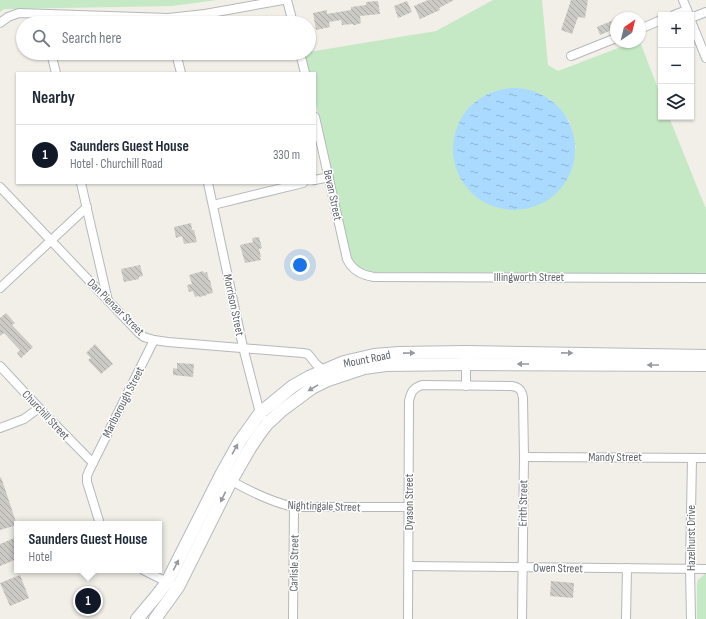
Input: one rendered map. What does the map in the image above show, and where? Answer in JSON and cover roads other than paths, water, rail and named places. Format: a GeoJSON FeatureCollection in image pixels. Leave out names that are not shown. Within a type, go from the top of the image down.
{"type":"FeatureCollection","features":[{"type":"Feature","properties":{"kind":"main road","name":"Mount Road"},"geometry":{"type":"LineString","coordinates":[[137,619],[167,582],[226,478],[267,424],[281,411],[344,362],[374,355],[466,352],[672,360],[706,366]]}},
{"type":"Feature","properties":{"kind":"main road","name":"Mount Road"},"geometry":{"type":"LineString","coordinates":[[155,619],[178,587],[226,478],[240,441],[260,413],[293,386],[309,377],[386,365],[672,360],[706,356]]}},
{"type":"Feature","properties":{"kind":"street"},"geometry":{"type":"LineString","coordinates":[[195,16],[283,0]]}},
{"type":"Feature","properties":{"kind":"street"},"geometry":{"type":"LineString","coordinates":[[288,0],[291,16]]}},
{"type":"Feature","properties":{"kind":"street"},"geometry":{"type":"LineString","coordinates":[[683,0],[688,12]]}},
{"type":"Feature","properties":{"kind":"street"},"geometry":{"type":"LineString","coordinates":[[694,17],[706,12]]}},
{"type":"Feature","properties":{"kind":"street"},"geometry":{"type":"LineString","coordinates":[[0,23],[19,13],[78,16]]}},
{"type":"Feature","properties":{"kind":"street"},"geometry":{"type":"LineString","coordinates":[[646,26],[658,21]]}},
{"type":"Feature","properties":{"kind":"street"},"geometry":{"type":"LineString","coordinates":[[694,28],[706,58]]}},
{"type":"Feature","properties":{"kind":"street"},"geometry":{"type":"LineString","coordinates":[[571,56],[610,40]]}},
{"type":"Feature","properties":{"kind":"street"},"geometry":{"type":"LineString","coordinates":[[53,60],[56,72]]}},
{"type":"Feature","properties":{"kind":"street"},"geometry":{"type":"LineString","coordinates":[[178,60],[181,72]]}},
{"type":"Feature","properties":{"kind":"street"},"geometry":{"type":"LineString","coordinates":[[302,60],[305,72]]}},
{"type":"Feature","properties":{"kind":"street","name":"Bevan Street"},"geometry":{"type":"LineString","coordinates":[[316,121],[347,258],[349,264],[354,270]]}},
{"type":"Feature","properties":{"kind":"street"},"geometry":{"type":"LineString","coordinates":[[316,180],[329,177]]}},
{"type":"Feature","properties":{"kind":"street"},"geometry":{"type":"LineString","coordinates":[[81,184],[108,302]]}},
{"type":"Feature","properties":{"kind":"street","name":"Morrison Street"},"geometry":{"type":"LineString","coordinates":[[208,184],[243,347],[260,413],[267,424]]}},
{"type":"Feature","properties":{"kind":"street"},"geometry":{"type":"LineString","coordinates":[[213,205],[299,184]]}},
{"type":"Feature","properties":{"kind":"street","name":"Dan Pienaar Street"},"geometry":{"type":"LineString","coordinates":[[0,187],[108,302],[144,337],[154,340],[308,354],[326,375]]}},
{"type":"Feature","properties":{"kind":"street"},"geometry":{"type":"LineString","coordinates":[[0,288],[87,207]]}},
{"type":"Feature","properties":{"kind":"street","name":"Illingworth Street"},"geometry":{"type":"LineString","coordinates":[[354,270],[361,274],[374,277],[706,278]]}},
{"type":"Feature","properties":{"kind":"street","name":"Marlborough Street"},"geometry":{"type":"LineString","coordinates":[[99,521],[86,482],[89,471],[154,340]]}},
{"type":"Feature","properties":{"kind":"street"},"geometry":{"type":"LineString","coordinates":[[466,352],[466,386]]}},
{"type":"Feature","properties":{"kind":"street","name":"Churchill Street"},"geometry":{"type":"LineString","coordinates":[[0,366],[93,463]]}},
{"type":"Feature","properties":{"kind":"street","name":"Dyason Street"},"geometry":{"type":"LineString","coordinates":[[408,619],[410,395],[416,387],[422,385],[466,386]]}},
{"type":"Feature","properties":{"kind":"street","name":"Erith Street"},"geometry":{"type":"LineString","coordinates":[[466,386],[516,386],[520,388],[522,392],[524,457],[522,619]]}},
{"type":"Feature","properties":{"kind":"street"},"geometry":{"type":"LineString","coordinates":[[0,428],[24,418],[39,408]]}},
{"type":"Feature","properties":{"kind":"street","name":"Mandy Street"},"geometry":{"type":"LineString","coordinates":[[524,457],[706,458]]}},
{"type":"Feature","properties":{"kind":"street","name":"Hazelhurst Drive"},"geometry":{"type":"LineString","coordinates":[[691,619],[690,568],[692,458]]}},
{"type":"Feature","properties":{"kind":"street","name":"Nightingale Street"},"geometry":{"type":"LineString","coordinates":[[226,478],[273,501],[294,507],[409,507]]}},
{"type":"Feature","properties":{"kind":"street","name":"Carlisle Street"},"geometry":{"type":"LineString","coordinates":[[293,619],[294,507]]}},
{"type":"Feature","properties":{"kind":"street","name":"Owen Street"},"geometry":{"type":"LineString","coordinates":[[409,566],[706,569]]}},
{"type":"Feature","properties":{"kind":"street"},"geometry":{"type":"LineString","coordinates":[[626,568],[626,619]]}},
{"type":"Feature","properties":{"kind":"street"},"geometry":{"type":"LineString","coordinates":[[149,573],[178,587]]}},
{"type":"Feature","properties":{"kind":"water"},"geometry":{"type":"Polygon","coordinates":[[[514,88],[537,92],[548,98],[557,106],[565,115],[571,126],[575,149],[571,172],[565,183],[557,192],[548,200],[537,206],[514,210],[491,206],[480,200],[471,192],[463,183],[457,172],[453,149],[457,126],[463,115],[471,106],[480,98],[491,92],[514,88]]]}},
{"type":"Feature","properties":{"kind":"place","name":"Saunders Guest House"},"geometry":{"type":"Point","coordinates":[88,601]}}]}
